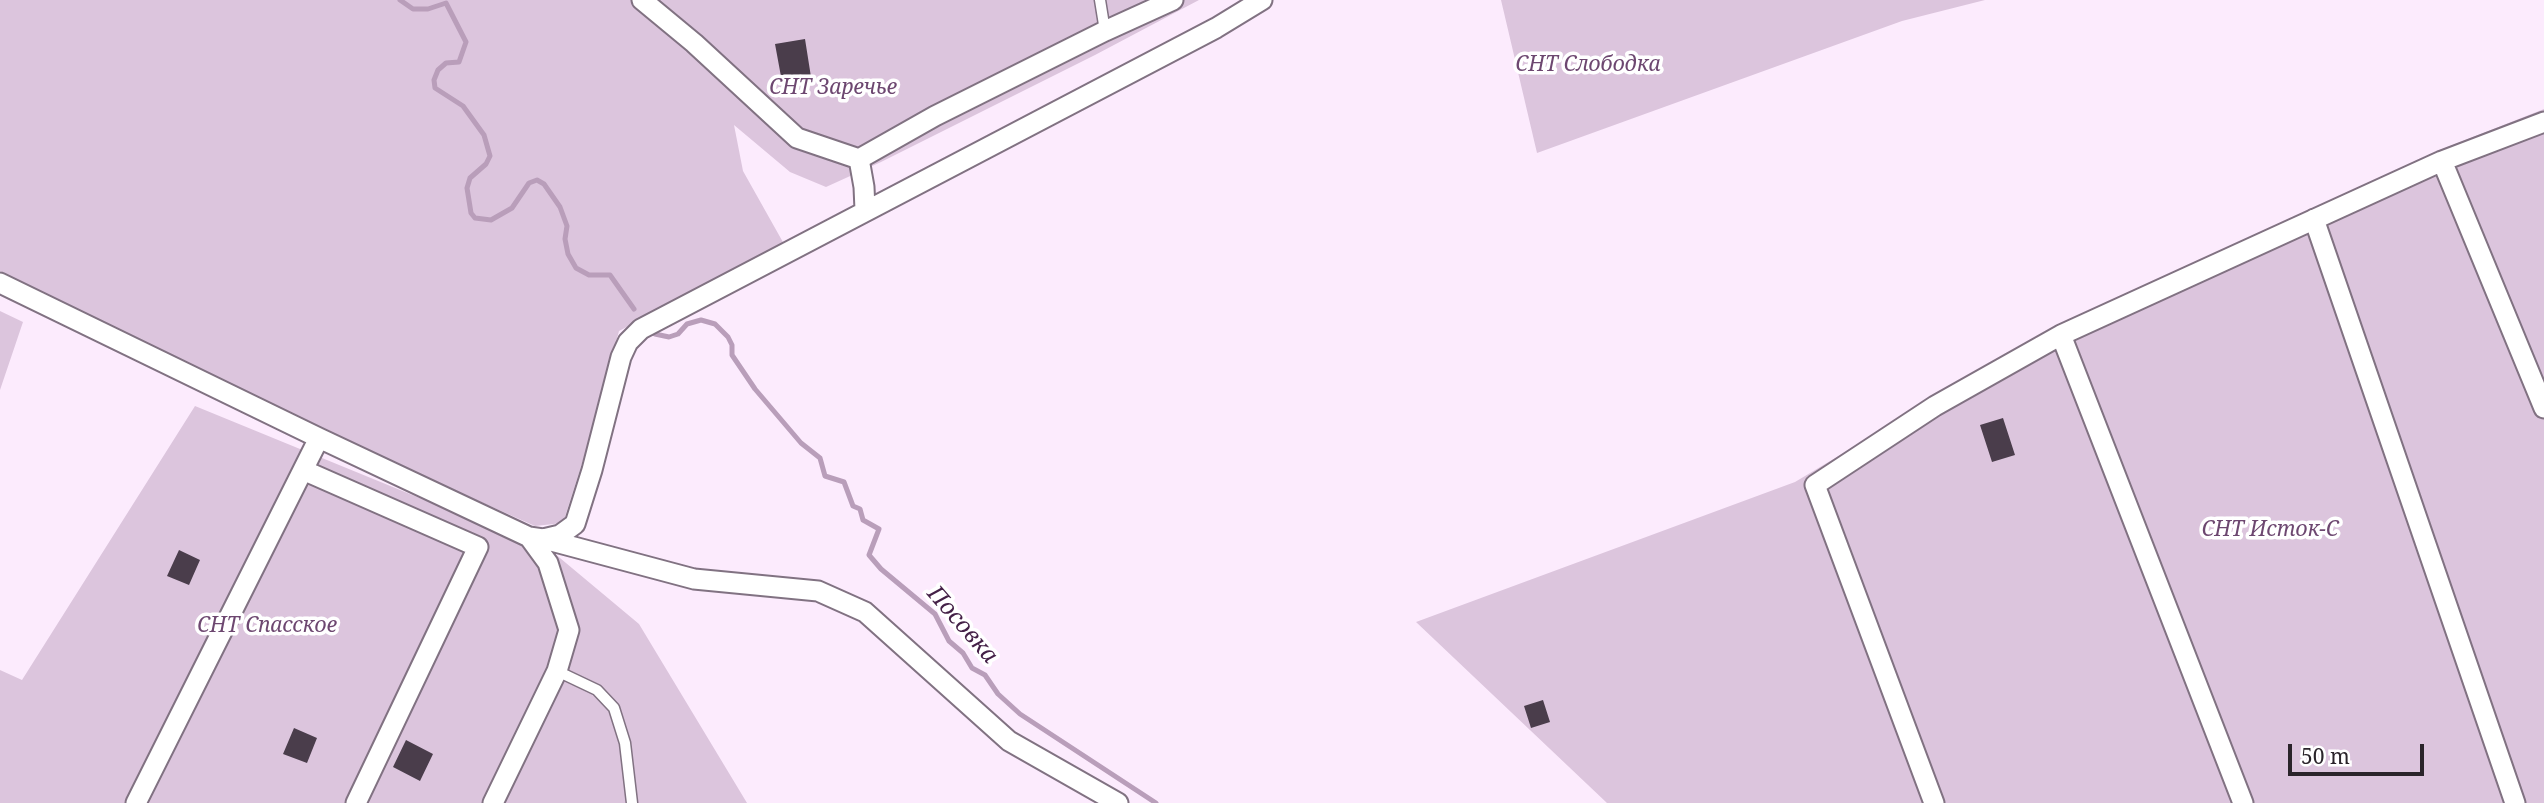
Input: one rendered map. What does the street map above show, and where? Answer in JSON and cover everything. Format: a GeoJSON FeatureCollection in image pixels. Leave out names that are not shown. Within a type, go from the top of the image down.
{"type":"FeatureCollection","features":[{"type":"Feature","properties":{"kind":"street"},"geometry":{"type":"LineString","coordinates":[[642,0],[694,43],[797,138],[859,159],[935,116],[1105,30],[1173,0]]}},
{"type":"Feature","properties":{"kind":"street"},"geometry":{"type":"LineString","coordinates":[[536,538],[560,535],[575,524],[621,357],[628,342],[641,329],[1216,28],[1262,0]]}},
{"type":"Feature","properties":{"kind":"street"},"geometry":{"type":"LineString","coordinates":[[1934,803],[1815,485],[1935,406],[2061,334],[2442,161],[2544,122]]}},
{"type":"Feature","properties":{"kind":"street"},"geometry":{"type":"LineString","coordinates":[[859,159],[865,210]]}},
{"type":"Feature","properties":{"kind":"street"},"geometry":{"type":"LineString","coordinates":[[2442,161],[2544,408]]}},
{"type":"Feature","properties":{"kind":"street"},"geometry":{"type":"LineString","coordinates":[[2314,219],[2515,803]]}},
{"type":"Feature","properties":{"kind":"street"},"geometry":{"type":"LineString","coordinates":[[0,283],[319,438],[536,538],[694,579],[818,591],[866,612],[1009,741],[1118,803]]}},
{"type":"Feature","properties":{"kind":"street"},"geometry":{"type":"LineString","coordinates":[[2061,334],[2243,803]]}},
{"type":"Feature","properties":{"kind":"street"},"geometry":{"type":"LineString","coordinates":[[135,803],[319,438]]}},
{"type":"Feature","properties":{"kind":"street"},"geometry":{"type":"LineString","coordinates":[[303,470],[478,547],[356,803]]}},
{"type":"Feature","properties":{"kind":"street"},"geometry":{"type":"LineString","coordinates":[[493,803],[557,671],[569,630],[556,582],[536,538]]}},
{"type":"Feature","properties":{"kind":"lane"},"geometry":{"type":"LineString","coordinates":[[1100,0],[1105,30]]}},
{"type":"Feature","properties":{"kind":"lane"},"geometry":{"type":"LineString","coordinates":[[557,671],[597,690],[614,708],[625,743],[632,803]]}},
{"type":"Feature","properties":{"kind":"green space","name":"СНТ Заречье"},"geometry":{"type":"Polygon","coordinates":[[[0,0],[1199,0],[1095,55],[826,187],[790,172],[734,125],[743,171],[784,244],[619,331],[591,435],[563,523],[535,526],[323,432],[0,271],[0,0]]]}},
{"type":"Feature","properties":{"kind":"green space","name":"СНТ Слободка"},"geometry":{"type":"Polygon","coordinates":[[[1501,0],[1985,0],[1902,21],[1537,153],[1501,0]]]}},
{"type":"Feature","properties":{"kind":"green space","name":"СНТ Исток-С"},"geometry":{"type":"Polygon","coordinates":[[[2544,109],[2544,803],[1607,803],[1416,622],[1795,482],[2049,330],[2440,150],[2544,109]]]}},
{"type":"Feature","properties":{"kind":"green space"},"geometry":{"type":"Polygon","coordinates":[[[0,311],[23,322],[0,390],[0,311]]]}},
{"type":"Feature","properties":{"kind":"green space","name":"СНТ Спасское"},"geometry":{"type":"Polygon","coordinates":[[[195,406],[554,553],[639,624],[747,803],[0,803],[0,670],[22,680],[195,406]]]}},
{"type":"Feature","properties":{"kind":"building"},"geometry":{"type":"Polygon","coordinates":[[[805,39],[811,77],[782,82],[775,44],[805,39]]]}},
{"type":"Feature","properties":{"kind":"building"},"geometry":{"type":"Polygon","coordinates":[[[2003,418],[2015,455],[1992,462],[1980,425],[2003,418]]]}},
{"type":"Feature","properties":{"kind":"building"},"geometry":{"type":"Polygon","coordinates":[[[179,550],[200,560],[189,585],[167,576],[179,550]]]}},
{"type":"Feature","properties":{"kind":"building"},"geometry":{"type":"Polygon","coordinates":[[[1543,700],[1550,722],[1531,728],[1524,706],[1543,700]]]}},
{"type":"Feature","properties":{"kind":"building"},"geometry":{"type":"Polygon","coordinates":[[[294,728],[317,738],[307,763],[283,754],[294,728]]]}},
{"type":"Feature","properties":{"kind":"building"},"geometry":{"type":"Polygon","coordinates":[[[406,740],[433,754],[420,781],[393,767],[406,740]]]}},
{"type":"Feature","properties":{"kind":"waterway","name":"Посовка"},"geometry":{"type":"LineString","coordinates":[[400,0],[413,9],[428,9],[446,3],[466,42],[459,62],[446,63],[438,70],[434,80],[435,88],[463,106],[484,135],[490,156],[486,164],[470,178],[467,188],[471,213],[475,218],[491,220],[512,208],[529,183],[537,180],[544,184],[560,207],[567,226],[565,239],[568,254],[576,268],[589,275],[610,275],[634,309]]}},
{"type":"Feature","properties":{"kind":"waterway","name":"Посовка"},"geometry":{"type":"LineString","coordinates":[[655,334],[669,337],[678,334],[687,324],[701,320],[715,324],[728,337],[732,345],[732,355],[755,389],[801,443],[820,458],[825,476],[844,482],[853,506],[860,509],[863,520],[879,529],[869,555],[881,569],[935,614],[949,641],[963,653],[972,668],[985,675],[998,694],[1020,714],[1156,803]]}}]}
